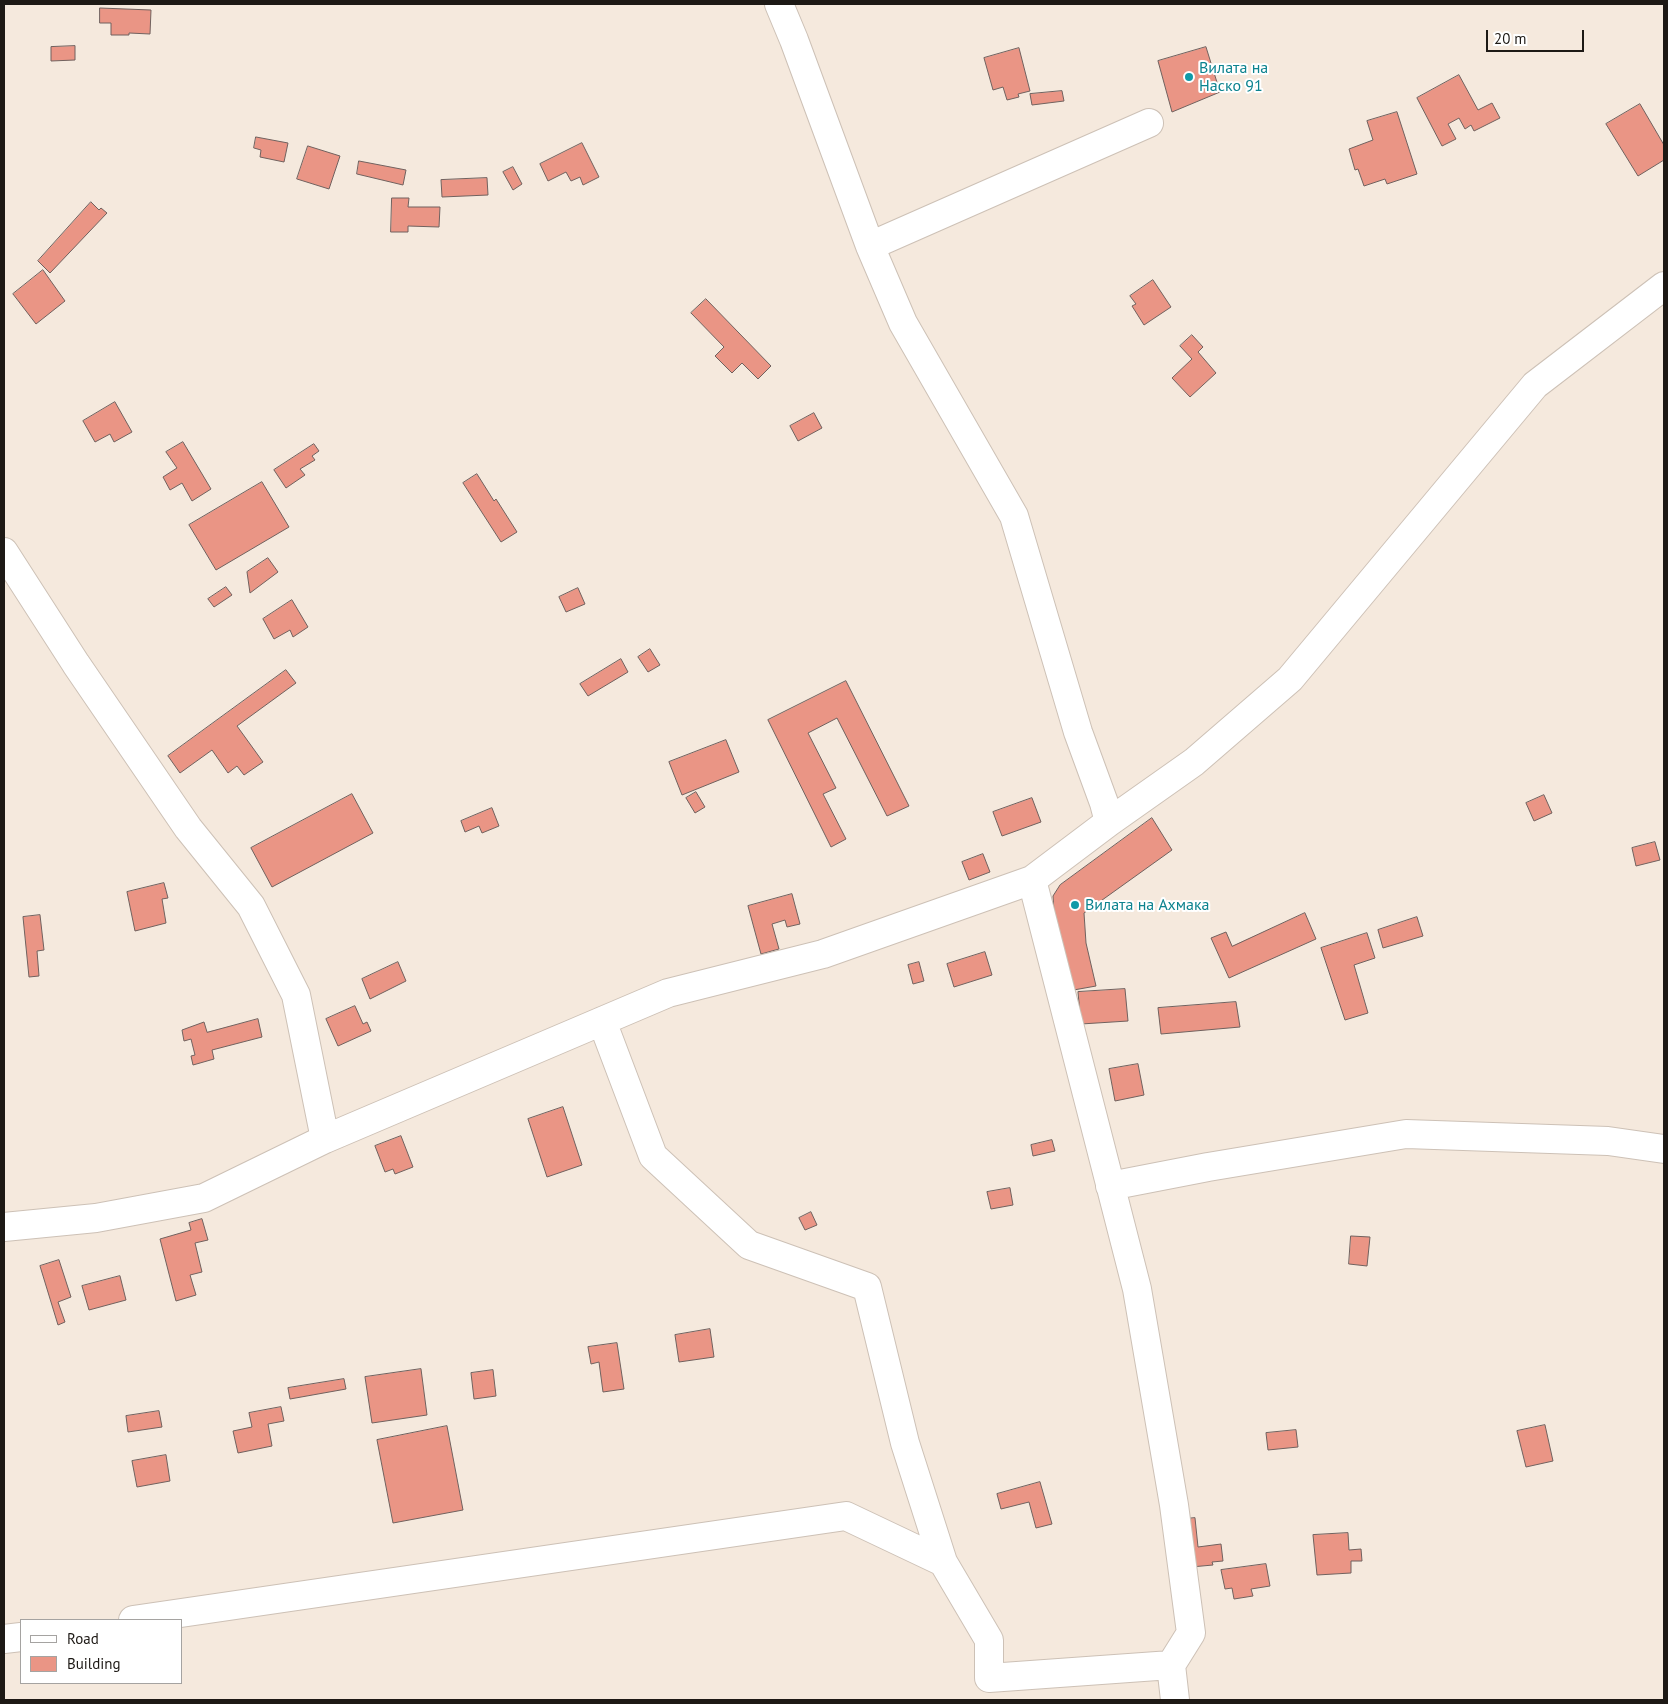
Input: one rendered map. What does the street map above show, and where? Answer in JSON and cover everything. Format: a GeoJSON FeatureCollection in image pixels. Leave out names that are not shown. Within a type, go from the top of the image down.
{"type":"FeatureCollection","features":[{"type":"Feature","properties":{"kind":"street"},"geometry":{"type":"LineString","coordinates":[[778,4],[794,40],[870,246],[903,323],[1014,516],[1078,732],[1109,822]]}},
{"type":"Feature","properties":{"kind":"street"},"geometry":{"type":"LineString","coordinates":[[870,246],[1149,123]]}},
{"type":"Feature","properties":{"kind":"street"},"geometry":{"type":"LineString","coordinates":[[4,1227],[96,1218],[204,1198],[326,1139],[668,993],[823,954],[1032,880],[1109,822],[1194,762],[1290,679],[1535,385],[1664,286]]}},
{"type":"Feature","properties":{"kind":"street"},"geometry":{"type":"LineString","coordinates":[[4,552],[76,664],[188,828],[251,906],[296,995],[326,1139]]}},
{"type":"Feature","properties":{"kind":"street"},"geometry":{"type":"LineString","coordinates":[[1032,880],[1137,1289],[1174,1506],[1191,1633],[1171,1665],[1175,1700]]}},
{"type":"Feature","properties":{"kind":"street"},"geometry":{"type":"LineString","coordinates":[[602,1021],[653,1156],[749,1246],[867,1287],[905,1443],[943,1562],[989,1640],[989,1678],[1171,1665]]}},
{"type":"Feature","properties":{"kind":"street"},"geometry":{"type":"LineString","coordinates":[[1110,1186],[1406,1134],[1608,1142],[1664,1149]]}},
{"type":"Feature","properties":{"kind":"street"},"geometry":{"type":"LineString","coordinates":[[140,1619],[846,1516],[943,1562]]}},
{"type":"Feature","properties":{"kind":"street"},"geometry":{"type":"LineString","coordinates":[[4,1639],[20,1637]]}},
{"type":"Feature","properties":{"kind":"building"},"geometry":{"type":"Polygon","coordinates":[[[100,8],[151,10],[150,34],[129,33],[129,35],[111,35],[111,23],[100,23],[100,8]]]}},
{"type":"Feature","properties":{"kind":"building"},"geometry":{"type":"Polygon","coordinates":[[[75,46],[75,60],[51,61],[51,47],[75,46]]]}},
{"type":"Feature","properties":{"kind":"building","name":"Вилата на Наско 91"},"geometry":{"type":"Polygon","coordinates":[[[1206,47],[1220,92],[1172,112],[1158,61],[1206,47]]]}},
{"type":"Feature","properties":{"kind":"building"},"geometry":{"type":"Polygon","coordinates":[[[1019,48],[1030,91],[1018,94],[1019,97],[1007,100],[1003,87],[993,90],[984,58],[1019,48]]]}},
{"type":"Feature","properties":{"kind":"building"},"geometry":{"type":"Polygon","coordinates":[[[1459,75],[1478,110],[1492,103],[1500,118],[1474,131],[1471,125],[1465,129],[1459,118],[1448,124],[1456,139],[1442,146],[1417,98],[1459,75]]]}},
{"type":"Feature","properties":{"kind":"building"},"geometry":{"type":"Polygon","coordinates":[[[1062,91],[1064,101],[1032,105],[1030,94],[1062,91]]]}},
{"type":"Feature","properties":{"kind":"building"},"geometry":{"type":"Polygon","coordinates":[[[1640,104],[1664,145],[1664,160],[1638,176],[1606,124],[1640,104]]]}},
{"type":"Feature","properties":{"kind":"building"},"geometry":{"type":"Polygon","coordinates":[[[1397,112],[1417,174],[1387,184],[1385,179],[1364,186],[1358,169],[1355,170],[1349,149],[1373,140],[1367,121],[1397,112]]]}},
{"type":"Feature","properties":{"kind":"building"},"geometry":{"type":"Polygon","coordinates":[[[256,137],[288,143],[284,162],[260,157],[261,150],[254,148],[256,137]]]}},
{"type":"Feature","properties":{"kind":"building"},"geometry":{"type":"Polygon","coordinates":[[[582,143],[599,177],[583,185],[580,177],[571,181],[566,172],[548,181],[540,164],[582,143]]]}},
{"type":"Feature","properties":{"kind":"building"},"geometry":{"type":"Polygon","coordinates":[[[308,146],[340,156],[329,189],[297,179],[308,146]]]}},
{"type":"Feature","properties":{"kind":"building"},"geometry":{"type":"Polygon","coordinates":[[[359,161],[406,170],[403,185],[357,174],[359,161]]]}},
{"type":"Feature","properties":{"kind":"building"},"geometry":{"type":"Polygon","coordinates":[[[513,167],[522,184],[513,190],[503,172],[513,167]]]}},
{"type":"Feature","properties":{"kind":"building"},"geometry":{"type":"Polygon","coordinates":[[[487,178],[488,195],[442,197],[441,180],[487,178]]]}},
{"type":"Feature","properties":{"kind":"building"},"geometry":{"type":"Polygon","coordinates":[[[392,198],[409,198],[408,207],[440,207],[439,227],[408,226],[408,232],[391,232],[392,198]]]}},
{"type":"Feature","properties":{"kind":"building"},"geometry":{"type":"Polygon","coordinates":[[[91,202],[99,210],[101,208],[107,213],[50,273],[38,261],[91,202]]]}},
{"type":"Feature","properties":{"kind":"building"},"geometry":{"type":"Polygon","coordinates":[[[43,270],[65,301],[36,324],[13,294],[43,270]]]}},
{"type":"Feature","properties":{"kind":"building"},"geometry":{"type":"Polygon","coordinates":[[[1153,280],[1171,307],[1144,325],[1132,306],[1136,304],[1130,296],[1153,280]]]}},
{"type":"Feature","properties":{"kind":"building"},"geometry":{"type":"Polygon","coordinates":[[[706,299],[771,366],[758,379],[742,363],[732,373],[715,356],[724,347],[691,313],[706,299]]]}},
{"type":"Feature","properties":{"kind":"building"},"geometry":{"type":"Polygon","coordinates":[[[1192,335],[1203,347],[1198,352],[1216,373],[1190,397],[1172,378],[1192,359],[1180,346],[1192,335]]]}},
{"type":"Feature","properties":{"kind":"building"},"geometry":{"type":"Polygon","coordinates":[[[115,402],[132,432],[114,442],[110,434],[95,442],[83,421],[115,402]]]}},
{"type":"Feature","properties":{"kind":"building"},"geometry":{"type":"Polygon","coordinates":[[[814,413],[822,428],[798,441],[790,426],[814,413]]]}},
{"type":"Feature","properties":{"kind":"building"},"geometry":{"type":"Polygon","coordinates":[[[183,442],[211,489],[192,501],[182,483],[170,490],[163,477],[177,468],[166,452],[183,442]]]}},
{"type":"Feature","properties":{"kind":"building"},"geometry":{"type":"Polygon","coordinates":[[[314,444],[319,451],[312,456],[315,460],[300,469],[305,475],[286,488],[274,470],[314,444]]]}},
{"type":"Feature","properties":{"kind":"building"},"geometry":{"type":"Polygon","coordinates":[[[477,474],[517,532],[501,542],[463,483],[477,474]]]}},
{"type":"Feature","properties":{"kind":"building"},"geometry":{"type":"Polygon","coordinates":[[[262,482],[289,527],[216,570],[189,525],[262,482]]]}},
{"type":"Feature","properties":{"kind":"building"},"geometry":{"type":"Polygon","coordinates":[[[268,558],[278,572],[250,593],[247,572],[268,558]]]}},
{"type":"Feature","properties":{"kind":"building"},"geometry":{"type":"Polygon","coordinates":[[[226,587],[232,595],[214,607],[208,599],[226,587]]]}},
{"type":"Feature","properties":{"kind":"building"},"geometry":{"type":"Polygon","coordinates":[[[578,588],[585,604],[566,612],[559,597],[578,588]]]}},
{"type":"Feature","properties":{"kind":"building"},"geometry":{"type":"Polygon","coordinates":[[[292,600],[308,627],[293,637],[290,630],[274,639],[263,619],[292,600]]]}},
{"type":"Feature","properties":{"kind":"building"},"geometry":{"type":"Polygon","coordinates":[[[650,649],[660,665],[648,672],[638,657],[650,649]]]}},
{"type":"Feature","properties":{"kind":"building"},"geometry":{"type":"Polygon","coordinates":[[[621,659],[628,672],[588,696],[580,684],[621,659]]]}},
{"type":"Feature","properties":{"kind":"building"},"geometry":{"type":"Polygon","coordinates":[[[286,670],[296,683],[237,726],[263,762],[244,775],[237,766],[228,773],[212,750],[180,773],[168,756],[286,670]]]}},
{"type":"Feature","properties":{"kind":"building"},"geometry":{"type":"Polygon","coordinates":[[[846,681],[909,806],[887,816],[837,718],[808,733],[836,788],[823,794],[846,839],[831,847],[768,720],[846,681]]]}},
{"type":"Feature","properties":{"kind":"building"},"geometry":{"type":"Polygon","coordinates":[[[726,740],[739,772],[682,795],[669,762],[726,740]]]}},
{"type":"Feature","properties":{"kind":"building"},"geometry":{"type":"Polygon","coordinates":[[[696,792],[705,807],[695,813],[686,798],[696,792]]]}},
{"type":"Feature","properties":{"kind":"building"},"geometry":{"type":"Polygon","coordinates":[[[352,794],[373,833],[272,887],[251,848],[352,794]]]}},
{"type":"Feature","properties":{"kind":"building"},"geometry":{"type":"Polygon","coordinates":[[[1544,795],[1552,813],[1534,821],[1526,803],[1544,795]]]}},
{"type":"Feature","properties":{"kind":"building"},"geometry":{"type":"Polygon","coordinates":[[[1032,798],[1041,822],[1002,836],[993,812],[1032,798]]]}},
{"type":"Feature","properties":{"kind":"building"},"geometry":{"type":"Polygon","coordinates":[[[492,808],[499,826],[482,833],[479,826],[465,832],[461,821],[492,808]]]}},
{"type":"Feature","properties":{"kind":"building","name":"Вилата на Ахмака"},"geometry":{"type":"Polygon","coordinates":[[[1152,818],[1172,850],[1084,913],[1086,943],[1096,986],[1068,991],[1056,944],[1053,896],[1060,885],[1152,818]]]}},
{"type":"Feature","properties":{"kind":"building"},"geometry":{"type":"Polygon","coordinates":[[[1655,842],[1660,860],[1636,866],[1632,848],[1655,842]]]}},
{"type":"Feature","properties":{"kind":"building"},"geometry":{"type":"Polygon","coordinates":[[[983,854],[990,872],[969,880],[962,862],[983,854]]]}},
{"type":"Feature","properties":{"kind":"building"},"geometry":{"type":"Polygon","coordinates":[[[164,883],[168,898],[162,899],[166,923],[135,931],[127,892],[164,883]]]}},
{"type":"Feature","properties":{"kind":"building"},"geometry":{"type":"Polygon","coordinates":[[[792,894],[800,924],[787,927],[785,920],[772,924],[779,949],[761,954],[748,906],[792,894]]]}},
{"type":"Feature","properties":{"kind":"building"},"geometry":{"type":"Polygon","coordinates":[[[1305,913],[1316,939],[1229,978],[1211,938],[1226,932],[1232,946],[1305,913]]]}},
{"type":"Feature","properties":{"kind":"building"},"geometry":{"type":"Polygon","coordinates":[[[40,915],[44,950],[37,951],[39,976],[29,977],[23,917],[40,915]]]}},
{"type":"Feature","properties":{"kind":"building"},"geometry":{"type":"Polygon","coordinates":[[[1417,917],[1423,936],[1383,948],[1378,930],[1417,917]]]}},
{"type":"Feature","properties":{"kind":"building"},"geometry":{"type":"Polygon","coordinates":[[[1367,933],[1375,958],[1354,965],[1368,1013],[1345,1020],[1321,948],[1367,933]]]}},
{"type":"Feature","properties":{"kind":"building"},"geometry":{"type":"Polygon","coordinates":[[[985,952],[992,975],[954,987],[947,964],[985,952]]]}},
{"type":"Feature","properties":{"kind":"building"},"geometry":{"type":"Polygon","coordinates":[[[398,962],[406,981],[370,999],[362,979],[398,962]]]}},
{"type":"Feature","properties":{"kind":"building"},"geometry":{"type":"Polygon","coordinates":[[[919,962],[924,981],[913,984],[908,965],[919,962]]]}},
{"type":"Feature","properties":{"kind":"building"},"geometry":{"type":"Polygon","coordinates":[[[1125,989],[1128,1021],[1081,1024],[1078,992],[1125,989]]]}},
{"type":"Feature","properties":{"kind":"building"},"geometry":{"type":"Polygon","coordinates":[[[1236,1002],[1240,1027],[1161,1034],[1158,1008],[1236,1002]]]}},
{"type":"Feature","properties":{"kind":"building"},"geometry":{"type":"Polygon","coordinates":[[[355,1006],[363,1024],[367,1022],[371,1031],[338,1046],[326,1019],[355,1006]]]}},
{"type":"Feature","properties":{"kind":"building"},"geometry":{"type":"Polygon","coordinates":[[[258,1019],[262,1037],[212,1050],[214,1059],[193,1065],[191,1056],[195,1055],[191,1039],[184,1041],[182,1030],[204,1022],[207,1032],[258,1019]]]}},
{"type":"Feature","properties":{"kind":"building"},"geometry":{"type":"Polygon","coordinates":[[[1138,1064],[1144,1095],[1115,1101],[1109,1069],[1138,1064]]]}},
{"type":"Feature","properties":{"kind":"building"},"geometry":{"type":"Polygon","coordinates":[[[563,1107],[582,1165],[547,1177],[528,1119],[563,1107]]]}},
{"type":"Feature","properties":{"kind":"building"},"geometry":{"type":"Polygon","coordinates":[[[401,1136],[413,1167],[395,1174],[393,1169],[385,1172],[375,1146],[401,1136]]]}},
{"type":"Feature","properties":{"kind":"building"},"geometry":{"type":"Polygon","coordinates":[[[1052,1140],[1055,1151],[1033,1156],[1031,1145],[1052,1140]]]}},
{"type":"Feature","properties":{"kind":"building"},"geometry":{"type":"Polygon","coordinates":[[[1010,1188],[1013,1205],[991,1209],[987,1192],[1010,1188]]]}},
{"type":"Feature","properties":{"kind":"building"},"geometry":{"type":"Polygon","coordinates":[[[811,1212],[817,1225],[805,1230],[799,1218],[811,1212]]]}},
{"type":"Feature","properties":{"kind":"building"},"geometry":{"type":"Polygon","coordinates":[[[202,1219],[208,1240],[195,1243],[202,1272],[190,1275],[196,1295],[176,1301],[160,1239],[191,1230],[189,1223],[202,1219]]]}},
{"type":"Feature","properties":{"kind":"building"},"geometry":{"type":"Polygon","coordinates":[[[1351,1236],[1370,1237],[1367,1266],[1349,1264],[1351,1236]]]}},
{"type":"Feature","properties":{"kind":"building"},"geometry":{"type":"Polygon","coordinates":[[[59,1260],[71,1297],[58,1302],[65,1322],[58,1325],[40,1266],[59,1260]]]}},
{"type":"Feature","properties":{"kind":"building"},"geometry":{"type":"Polygon","coordinates":[[[120,1276],[126,1300],[89,1310],[82,1286],[120,1276]]]}},
{"type":"Feature","properties":{"kind":"building"},"geometry":{"type":"Polygon","coordinates":[[[710,1329],[714,1357],[679,1362],[675,1335],[710,1329]]]}},
{"type":"Feature","properties":{"kind":"building"},"geometry":{"type":"Polygon","coordinates":[[[617,1343],[624,1389],[603,1392],[599,1362],[591,1364],[588,1347],[617,1343]]]}},
{"type":"Feature","properties":{"kind":"building"},"geometry":{"type":"Polygon","coordinates":[[[421,1369],[427,1415],[372,1423],[365,1377],[421,1369]]]}},
{"type":"Feature","properties":{"kind":"building"},"geometry":{"type":"Polygon","coordinates":[[[493,1370],[496,1396],[474,1399],[471,1373],[493,1370]]]}},
{"type":"Feature","properties":{"kind":"building"},"geometry":{"type":"Polygon","coordinates":[[[344,1379],[346,1389],[290,1399],[288,1388],[344,1379]]]}},
{"type":"Feature","properties":{"kind":"building"},"geometry":{"type":"Polygon","coordinates":[[[281,1407],[284,1421],[268,1424],[272,1446],[238,1453],[233,1431],[252,1427],[249,1413],[281,1407]]]}},
{"type":"Feature","properties":{"kind":"building"},"geometry":{"type":"Polygon","coordinates":[[[159,1411],[162,1427],[128,1432],[126,1416],[159,1411]]]}},
{"type":"Feature","properties":{"kind":"building"},"geometry":{"type":"Polygon","coordinates":[[[1545,1425],[1553,1461],[1526,1467],[1517,1431],[1545,1425]]]}},
{"type":"Feature","properties":{"kind":"building"},"geometry":{"type":"Polygon","coordinates":[[[447,1426],[463,1510],[393,1523],[377,1440],[447,1426]]]}},
{"type":"Feature","properties":{"kind":"building"},"geometry":{"type":"Polygon","coordinates":[[[1296,1430],[1298,1447],[1268,1450],[1266,1433],[1296,1430]]]}},
{"type":"Feature","properties":{"kind":"building"},"geometry":{"type":"Polygon","coordinates":[[[166,1455],[170,1481],[137,1487],[132,1461],[166,1455]]]}},
{"type":"Feature","properties":{"kind":"building"},"geometry":{"type":"Polygon","coordinates":[[[1040,1482],[1052,1524],[1036,1528],[1029,1502],[1001,1509],[997,1494],[1040,1482]]]}},
{"type":"Feature","properties":{"kind":"building"},"geometry":{"type":"Polygon","coordinates":[[[1195,1518],[1198,1547],[1221,1544],[1223,1561],[1212,1562],[1213,1565],[1191,1567],[1185,1519],[1195,1518]]]}},
{"type":"Feature","properties":{"kind":"building"},"geometry":{"type":"Polygon","coordinates":[[[1348,1533],[1349,1550],[1361,1549],[1362,1561],[1351,1561],[1351,1573],[1317,1575],[1313,1535],[1348,1533]]]}},
{"type":"Feature","properties":{"kind":"building"},"geometry":{"type":"Polygon","coordinates":[[[1266,1564],[1270,1586],[1251,1589],[1253,1596],[1234,1599],[1232,1588],[1225,1589],[1221,1570],[1266,1564]]]}},
{"type":"Feature","properties":{"kind":"place","name":"Вилата на Наско 91"},"geometry":{"type":"Point","coordinates":[1189,77]}},
{"type":"Feature","properties":{"kind":"place","name":"Вилата на Ахмака"},"geometry":{"type":"Point","coordinates":[1075,905]}}]}
